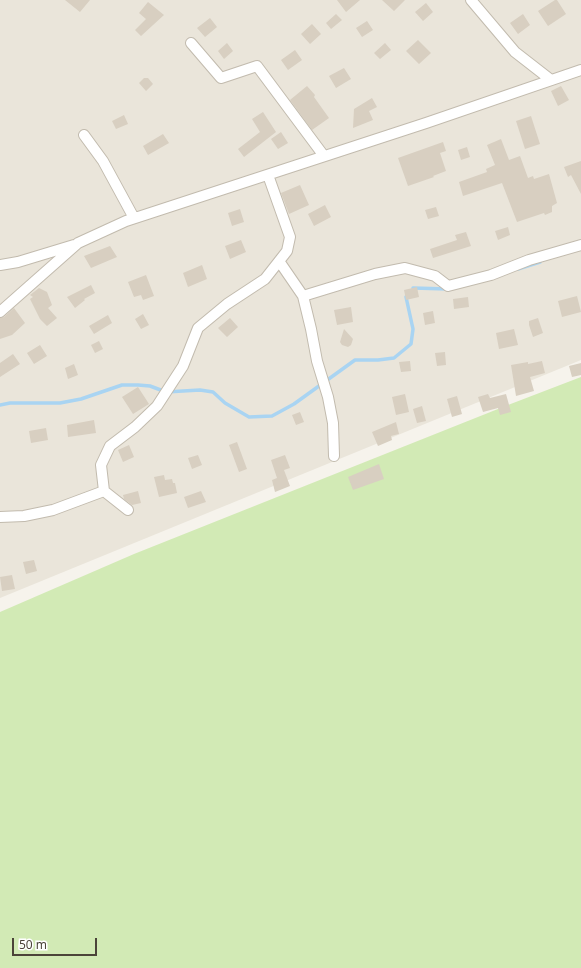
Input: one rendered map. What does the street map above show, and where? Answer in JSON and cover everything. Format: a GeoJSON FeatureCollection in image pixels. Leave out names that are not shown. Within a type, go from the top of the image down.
{"type":"FeatureCollection","features":[{"type":"Feature","properties":{"kind":"street"},"geometry":{"type":"LineString","coordinates":[[471,0],[516,52],[551,80]]}},
{"type":"Feature","properties":{"kind":"street"},"geometry":{"type":"LineString","coordinates":[[191,43],[221,78],[257,66],[324,156]]}},
{"type":"Feature","properties":{"kind":"street"},"geometry":{"type":"LineString","coordinates":[[0,265],[18,262],[78,243],[134,218],[581,70]]}},
{"type":"Feature","properties":{"kind":"street"},"geometry":{"type":"LineString","coordinates":[[84,135],[103,161],[134,218]]}},
{"type":"Feature","properties":{"kind":"street"},"geometry":{"type":"LineString","coordinates":[[128,510],[104,491],[101,465],[110,446],[135,427],[157,406],[183,366],[198,328],[227,304],[265,279],[287,251],[290,237],[268,174]]}},
{"type":"Feature","properties":{"kind":"street"},"geometry":{"type":"LineString","coordinates":[[0,312],[78,243]]}},
{"type":"Feature","properties":{"kind":"street"},"geometry":{"type":"LineString","coordinates":[[303,296],[375,274],[405,268],[435,276],[448,286],[491,275],[529,260],[581,245]]}},
{"type":"Feature","properties":{"kind":"street"},"geometry":{"type":"LineString","coordinates":[[279,261],[303,296],[312,329],[317,361],[328,397],[333,423],[334,456]]}},
{"type":"Feature","properties":{"kind":"street"},"geometry":{"type":"LineString","coordinates":[[0,517],[24,516],[52,510],[104,491]]}},
{"type":"Feature","properties":{"kind":"shaded area"},"geometry":{"type":"Polygon","coordinates":[[[0,0],[581,0],[581,360],[0,598],[0,0]]]}},
{"type":"Feature","properties":{"kind":"green space"},"geometry":{"type":"Polygon","coordinates":[[[581,377],[581,968],[0,968],[0,612],[134,554],[581,377]]]}},
{"type":"Feature","properties":{"kind":"building"},"geometry":{"type":"Polygon","coordinates":[[[65,0],[90,0],[80,12],[65,0]]]}},
{"type":"Feature","properties":{"kind":"building"},"geometry":{"type":"Polygon","coordinates":[[[337,0],[360,0],[346,12],[337,0]]]}},
{"type":"Feature","properties":{"kind":"building"},"geometry":{"type":"Polygon","coordinates":[[[382,0],[405,0],[394,11],[382,0]]]}},
{"type":"Feature","properties":{"kind":"building"},"geometry":{"type":"Polygon","coordinates":[[[557,0],[566,14],[548,26],[538,11],[557,0]]]}},
{"type":"Feature","properties":{"kind":"building"},"geometry":{"type":"Polygon","coordinates":[[[148,2],[164,15],[141,36],[135,30],[146,19],[139,13],[148,2]]]}},
{"type":"Feature","properties":{"kind":"building"},"geometry":{"type":"Polygon","coordinates":[[[426,3],[433,12],[423,21],[415,12],[426,3]]]}},
{"type":"Feature","properties":{"kind":"building"},"geometry":{"type":"Polygon","coordinates":[[[336,14],[342,20],[331,29],[326,23],[336,14]]]}},
{"type":"Feature","properties":{"kind":"building"},"geometry":{"type":"Polygon","coordinates":[[[523,14],[530,25],[518,34],[510,23],[523,14]]]}},
{"type":"Feature","properties":{"kind":"building"},"geometry":{"type":"Polygon","coordinates":[[[210,18],[217,27],[205,37],[197,28],[210,18]]]}},
{"type":"Feature","properties":{"kind":"building"},"geometry":{"type":"Polygon","coordinates":[[[367,21],[373,30],[362,37],[356,28],[367,21]]]}},
{"type":"Feature","properties":{"kind":"building"},"geometry":{"type":"Polygon","coordinates":[[[312,24],[321,34],[310,44],[301,34],[312,24]]]}},
{"type":"Feature","properties":{"kind":"building"},"geometry":{"type":"Polygon","coordinates":[[[418,40],[431,53],[419,64],[406,51],[418,40]]]}},
{"type":"Feature","properties":{"kind":"building"},"geometry":{"type":"Polygon","coordinates":[[[227,43],[233,51],[224,59],[218,51],[227,43]]]}},
{"type":"Feature","properties":{"kind":"building"},"geometry":{"type":"Polygon","coordinates":[[[385,43],[391,50],[380,59],[374,53],[385,43]]]}},
{"type":"Feature","properties":{"kind":"building"},"geometry":{"type":"Polygon","coordinates":[[[295,50],[302,60],[288,70],[281,60],[295,50]]]}},
{"type":"Feature","properties":{"kind":"building"},"geometry":{"type":"Polygon","coordinates":[[[344,68],[351,79],[336,88],[329,76],[344,68]]]}},
{"type":"Feature","properties":{"kind":"building"},"geometry":{"type":"Polygon","coordinates":[[[144,78],[148,78],[153,84],[146,91],[139,83],[144,78]]]}},
{"type":"Feature","properties":{"kind":"building"},"geometry":{"type":"Polygon","coordinates":[[[307,86],[315,95],[314,97],[329,118],[312,130],[290,100],[307,86]]]}},
{"type":"Feature","properties":{"kind":"building"},"geometry":{"type":"Polygon","coordinates":[[[561,86],[569,100],[558,106],[551,91],[561,86]]]}},
{"type":"Feature","properties":{"kind":"building"},"geometry":{"type":"Polygon","coordinates":[[[372,98],[377,107],[369,111],[373,120],[353,128],[354,109],[372,98]]]}},
{"type":"Feature","properties":{"kind":"building"},"geometry":{"type":"Polygon","coordinates":[[[263,112],[276,132],[244,157],[238,149],[260,132],[252,119],[263,112]]]}},
{"type":"Feature","properties":{"kind":"building"},"geometry":{"type":"Polygon","coordinates":[[[124,115],[128,124],[116,129],[112,121],[124,115]]]}},
{"type":"Feature","properties":{"kind":"building"},"geometry":{"type":"Polygon","coordinates":[[[531,116],[540,144],[525,149],[516,121],[531,116]]]}},
{"type":"Feature","properties":{"kind":"building"},"geometry":{"type":"Polygon","coordinates":[[[281,132],[288,143],[278,149],[271,139],[281,132]]]}},
{"type":"Feature","properties":{"kind":"building"},"geometry":{"type":"Polygon","coordinates":[[[163,134],[169,143],[148,155],[143,146],[163,134]]]}},
{"type":"Feature","properties":{"kind":"building"},"geometry":{"type":"Polygon","coordinates":[[[501,139],[509,160],[520,156],[528,178],[533,176],[534,179],[549,174],[557,203],[552,206],[552,212],[545,215],[544,213],[517,222],[502,183],[463,196],[459,182],[487,172],[486,169],[495,165],[487,145],[501,139]]]}},
{"type":"Feature","properties":{"kind":"building"},"geometry":{"type":"Polygon","coordinates":[[[443,142],[446,151],[440,153],[446,171],[408,186],[398,158],[443,142]]]}},
{"type":"Feature","properties":{"kind":"building"},"geometry":{"type":"Polygon","coordinates":[[[467,147],[470,157],[461,160],[458,150],[467,147]]]}},
{"type":"Feature","properties":{"kind":"building"},"geometry":{"type":"Polygon","coordinates":[[[581,161],[581,194],[571,175],[568,177],[564,167],[581,161]]]}},
{"type":"Feature","properties":{"kind":"building"},"geometry":{"type":"Polygon","coordinates":[[[300,185],[309,205],[289,214],[281,193],[300,185]]]}},
{"type":"Feature","properties":{"kind":"building"},"geometry":{"type":"Polygon","coordinates":[[[325,205],[331,217],[314,226],[308,214],[325,205]]]}},
{"type":"Feature","properties":{"kind":"building"},"geometry":{"type":"Polygon","coordinates":[[[436,207],[439,216],[428,219],[425,210],[436,207]]]}},
{"type":"Feature","properties":{"kind":"building"},"geometry":{"type":"Polygon","coordinates":[[[240,209],[244,222],[232,226],[228,213],[240,209]]]}},
{"type":"Feature","properties":{"kind":"building"},"geometry":{"type":"Polygon","coordinates":[[[508,227],[510,235],[498,240],[495,231],[508,227]]]}},
{"type":"Feature","properties":{"kind":"building"},"geometry":{"type":"Polygon","coordinates":[[[466,232],[471,246],[433,258],[430,249],[457,240],[455,235],[466,232]]]}},
{"type":"Feature","properties":{"kind":"building"},"geometry":{"type":"Polygon","coordinates":[[[241,240],[246,252],[230,259],[225,246],[241,240]]]}},
{"type":"Feature","properties":{"kind":"building"},"geometry":{"type":"Polygon","coordinates":[[[110,246],[117,257],[91,268],[84,256],[110,246]]]}},
{"type":"Feature","properties":{"kind":"building"},"geometry":{"type":"Polygon","coordinates":[[[202,265],[207,279],[188,287],[183,273],[202,265]]]}},
{"type":"Feature","properties":{"kind":"building"},"geometry":{"type":"Polygon","coordinates":[[[146,275],[154,296],[143,300],[141,295],[134,297],[128,282],[146,275]]]}},
{"type":"Feature","properties":{"kind":"building"},"geometry":{"type":"Polygon","coordinates":[[[91,285],[95,293],[84,299],[85,300],[75,308],[67,297],[91,285]]]}},
{"type":"Feature","properties":{"kind":"building"},"geometry":{"type":"Polygon","coordinates":[[[417,287],[419,297],[406,300],[404,290],[417,287]]]}},
{"type":"Feature","properties":{"kind":"building"},"geometry":{"type":"Polygon","coordinates":[[[39,288],[47,292],[52,305],[48,308],[57,318],[47,326],[40,319],[30,299],[33,297],[30,295],[39,288]]]}},
{"type":"Feature","properties":{"kind":"building"},"geometry":{"type":"Polygon","coordinates":[[[577,296],[581,312],[562,317],[558,301],[577,296]]]}},
{"type":"Feature","properties":{"kind":"building"},"geometry":{"type":"Polygon","coordinates":[[[468,297],[469,307],[454,309],[453,299],[468,297]]]}},
{"type":"Feature","properties":{"kind":"building"},"geometry":{"type":"Polygon","coordinates":[[[351,307],[353,322],[337,325],[334,310],[351,307]]]}},
{"type":"Feature","properties":{"kind":"building"},"geometry":{"type":"Polygon","coordinates":[[[14,308],[25,323],[12,335],[0,339],[0,318],[4,317],[14,308]]]}},
{"type":"Feature","properties":{"kind":"building"},"geometry":{"type":"Polygon","coordinates":[[[433,311],[435,323],[425,325],[423,313],[433,311]]]}},
{"type":"Feature","properties":{"kind":"building"},"geometry":{"type":"Polygon","coordinates":[[[143,314],[149,325],[141,329],[135,319],[143,314]]]}},
{"type":"Feature","properties":{"kind":"building"},"geometry":{"type":"Polygon","coordinates":[[[108,315],[112,323],[94,334],[89,326],[108,315]]]}},
{"type":"Feature","properties":{"kind":"building"},"geometry":{"type":"Polygon","coordinates":[[[230,318],[238,327],[227,337],[218,328],[230,318]]]}},
{"type":"Feature","properties":{"kind":"building"},"geometry":{"type":"Polygon","coordinates":[[[538,318],[543,333],[533,337],[529,321],[538,318]]]}},
{"type":"Feature","properties":{"kind":"building"},"geometry":{"type":"Polygon","coordinates":[[[344,329],[353,339],[351,345],[348,347],[342,345],[340,342],[344,329]]]}},
{"type":"Feature","properties":{"kind":"building"},"geometry":{"type":"Polygon","coordinates":[[[514,329],[518,345],[499,349],[496,333],[514,329]]]}},
{"type":"Feature","properties":{"kind":"building"},"geometry":{"type":"Polygon","coordinates":[[[99,341],[103,349],[95,353],[91,345],[99,341]]]}},
{"type":"Feature","properties":{"kind":"building"},"geometry":{"type":"Polygon","coordinates":[[[40,345],[47,356],[34,364],[27,353],[40,345]]]}},
{"type":"Feature","properties":{"kind":"building"},"geometry":{"type":"Polygon","coordinates":[[[445,352],[446,365],[437,366],[435,353],[445,352]]]}},
{"type":"Feature","properties":{"kind":"building"},"geometry":{"type":"Polygon","coordinates":[[[13,354],[20,364],[0,377],[0,363],[13,354]]]}},
{"type":"Feature","properties":{"kind":"building"},"geometry":{"type":"Polygon","coordinates":[[[410,361],[411,371],[401,372],[399,362],[410,361]]]}},
{"type":"Feature","properties":{"kind":"building"},"geometry":{"type":"Polygon","coordinates":[[[542,361],[545,373],[530,377],[534,391],[516,396],[511,365],[542,361]]]}},
{"type":"Feature","properties":{"kind":"building"},"geometry":{"type":"Polygon","coordinates":[[[581,363],[581,375],[572,377],[569,366],[581,363]]]}},
{"type":"Feature","properties":{"kind":"building"},"geometry":{"type":"Polygon","coordinates":[[[74,364],[78,375],[68,379],[65,368],[74,364]]]}},
{"type":"Feature","properties":{"kind":"building"},"geometry":{"type":"Polygon","coordinates":[[[138,387],[149,404],[133,414],[122,397],[138,387]]]}},
{"type":"Feature","properties":{"kind":"building"},"geometry":{"type":"Polygon","coordinates":[[[405,394],[409,412],[396,415],[392,397],[405,394]]]}},
{"type":"Feature","properties":{"kind":"building"},"geometry":{"type":"Polygon","coordinates":[[[488,394],[490,398],[506,394],[511,412],[500,415],[498,408],[483,412],[478,397],[488,394]]]}},
{"type":"Feature","properties":{"kind":"building"},"geometry":{"type":"Polygon","coordinates":[[[457,396],[462,414],[452,417],[447,399],[457,396]]]}},
{"type":"Feature","properties":{"kind":"building"},"geometry":{"type":"Polygon","coordinates":[[[422,406],[426,421],[417,423],[413,409],[422,406]]]}},
{"type":"Feature","properties":{"kind":"building"},"geometry":{"type":"Polygon","coordinates":[[[300,412],[304,422],[296,425],[292,415],[300,412]]]}},
{"type":"Feature","properties":{"kind":"building"},"geometry":{"type":"Polygon","coordinates":[[[94,420],[96,433],[68,437],[67,425],[94,420]]]}},
{"type":"Feature","properties":{"kind":"building"},"geometry":{"type":"Polygon","coordinates":[[[396,422],[399,434],[391,436],[392,440],[378,446],[372,432],[396,422]]]}},
{"type":"Feature","properties":{"kind":"building"},"geometry":{"type":"Polygon","coordinates":[[[46,428],[48,440],[31,443],[29,431],[46,428]]]}},
{"type":"Feature","properties":{"kind":"building"},"geometry":{"type":"Polygon","coordinates":[[[237,442],[247,469],[239,472],[229,445],[237,442]]]}},
{"type":"Feature","properties":{"kind":"building"},"geometry":{"type":"Polygon","coordinates":[[[129,445],[134,457],[123,462],[118,450],[129,445]]]}},
{"type":"Feature","properties":{"kind":"building"},"geometry":{"type":"Polygon","coordinates":[[[198,455],[202,465],[192,469],[188,458],[198,455]]]}},
{"type":"Feature","properties":{"kind":"building"},"geometry":{"type":"Polygon","coordinates":[[[285,455],[290,468],[284,470],[290,486],[275,492],[272,480],[277,478],[271,460],[285,455]]]}},
{"type":"Feature","properties":{"kind":"building"},"geometry":{"type":"Polygon","coordinates":[[[379,464],[384,479],[353,490],[348,477],[379,464]]]}},
{"type":"Feature","properties":{"kind":"building"},"geometry":{"type":"Polygon","coordinates":[[[164,475],[165,480],[172,479],[173,483],[175,483],[177,493],[159,497],[154,477],[164,475]]]}},
{"type":"Feature","properties":{"kind":"building"},"geometry":{"type":"Polygon","coordinates":[[[138,491],[141,503],[132,505],[124,499],[123,495],[138,491]]]}},
{"type":"Feature","properties":{"kind":"building"},"geometry":{"type":"Polygon","coordinates":[[[201,491],[206,502],[188,508],[184,497],[201,491]]]}},
{"type":"Feature","properties":{"kind":"building"},"geometry":{"type":"Polygon","coordinates":[[[34,560],[37,571],[26,574],[23,562],[34,560]]]}},
{"type":"Feature","properties":{"kind":"building"},"geometry":{"type":"Polygon","coordinates":[[[12,575],[15,589],[2,591],[0,577],[12,575]]]}},
{"type":"Feature","properties":{"kind":"waterway"},"geometry":{"type":"LineString","coordinates":[[518,269],[540,262]]}},
{"type":"Feature","properties":{"kind":"waterway"},"geometry":{"type":"LineString","coordinates":[[413,288],[448,289]]}},
{"type":"Feature","properties":{"kind":"waterway"},"geometry":{"type":"LineString","coordinates":[[0,405],[10,403],[60,403],[81,399],[122,385],[138,385],[150,386],[166,392],[200,390],[213,392],[225,403],[249,417],[272,416],[294,404],[355,360],[394,358],[411,344],[413,329],[406,297]]}}]}
